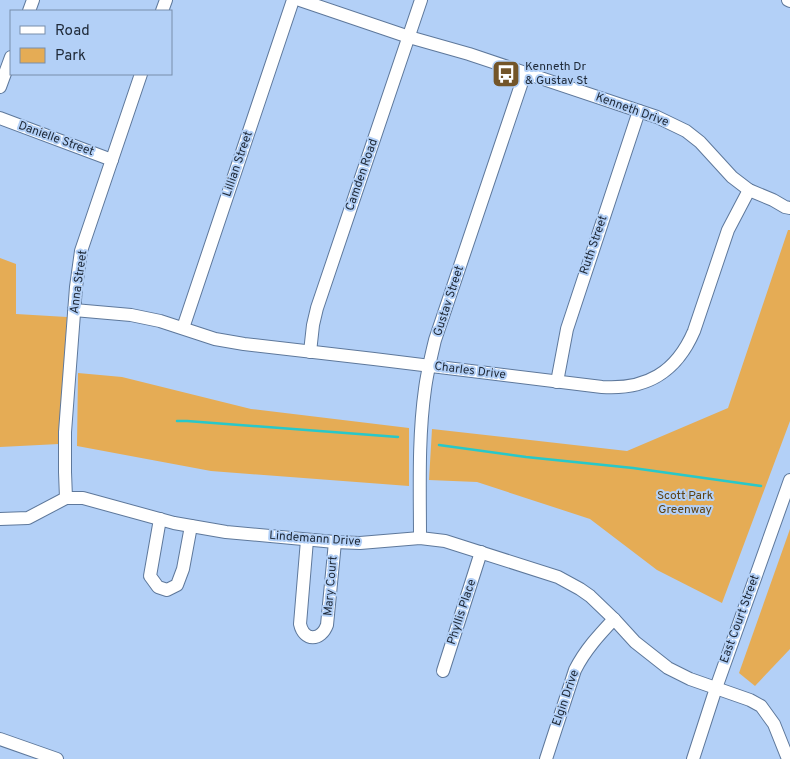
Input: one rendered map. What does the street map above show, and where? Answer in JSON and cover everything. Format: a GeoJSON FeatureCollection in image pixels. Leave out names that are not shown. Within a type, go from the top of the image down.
{"type":"FeatureCollection","features":[{"type":"Feature","properties":{"kind":"street","name":"Lillian Street"},"geometry":{"type":"LineString","coordinates":[[183,328],[293,0]]}},
{"type":"Feature","properties":{"kind":"street","name":"Kenneth Drive"},"geometry":{"type":"LineString","coordinates":[[300,0],[657,117],[686,131],[700,142],[732,177],[749,190],[790,208]]}},
{"type":"Feature","properties":{"kind":"street","name":"Camden Road"},"geometry":{"type":"LineString","coordinates":[[310,352],[317,308],[421,0]]}},
{"type":"Feature","properties":{"kind":"street"},"geometry":{"type":"LineString","coordinates":[[0,87],[10,60]]}},
{"type":"Feature","properties":{"kind":"street","name":"Gustav Street"},"geometry":{"type":"LineString","coordinates":[[420,538],[421,425],[424,391],[429,366],[435,340],[525,73]]}},
{"type":"Feature","properties":{"kind":"street","name":"Anna Street"},"geometry":{"type":"LineString","coordinates":[[66,498],[65,432],[76,286],[81,251],[141,75]]}},
{"type":"Feature","properties":{"kind":"street","name":"Ruth Street"},"geometry":{"type":"LineString","coordinates":[[557,382],[567,329],[639,111]]}},
{"type":"Feature","properties":{"kind":"street","name":"Danielle Street"},"geometry":{"type":"LineString","coordinates":[[0,118],[112,160]]}},
{"type":"Feature","properties":{"kind":"street","name":"Charles Drive"},"geometry":{"type":"LineString","coordinates":[[74,310],[131,315],[160,321],[215,340],[557,382],[602,387],[628,387],[653,379],[673,364],[688,344],[728,230],[749,190]]}},
{"type":"Feature","properties":{"kind":"street","name":"Kenneth Drive"},"geometry":{"type":"LineString","coordinates":[[772,200],[790,200]]}},
{"type":"Feature","properties":{"kind":"street","name":"East Court Street"},"geometry":{"type":"LineString","coordinates":[[693,759],[716,688],[790,480]]}},
{"type":"Feature","properties":{"kind":"street"},"geometry":{"type":"LineString","coordinates":[[0,519],[28,518],[66,498]]}},
{"type":"Feature","properties":{"kind":"street","name":"Lindemann Drive"},"geometry":{"type":"LineString","coordinates":[[66,498],[83,498],[160,519],[226,532],[335,542],[368,543],[420,538],[445,541],[566,581],[590,596],[635,642],[668,668],[690,679],[750,700],[761,706],[774,724],[788,759]]}},
{"type":"Feature","properties":{"kind":"street"},"geometry":{"type":"LineString","coordinates":[[160,519],[150,576],[158,587],[167,590],[177,585],[183,569],[191,526]]}},
{"type":"Feature","properties":{"kind":"street","name":"Mary Court"},"geometry":{"type":"LineString","coordinates":[[307,540],[300,624],[301,630],[310,637],[322,635],[327,625],[335,542]]}},
{"type":"Feature","properties":{"kind":"street","name":"Phyllis Place"},"geometry":{"type":"LineString","coordinates":[[443,671],[481,552]]}},
{"type":"Feature","properties":{"kind":"street","name":"Elgin Drive"},"geometry":{"type":"LineString","coordinates":[[546,759],[575,670],[589,646],[614,619]]}},
{"type":"Feature","properties":{"kind":"street"},"geometry":{"type":"LineString","coordinates":[[0,739],[57,759]]}},
{"type":"Feature","properties":{"kind":"green space","name":"Scott Park Greenway"},"geometry":{"type":"Polygon","coordinates":[[[788,230],[790,230],[790,421],[722,603],[657,570],[590,519],[477,482],[429,480],[432,429],[627,451],[728,408],[788,230]]]}},
{"type":"Feature","properties":{"kind":"green space"},"geometry":{"type":"Polygon","coordinates":[[[0,258],[16,264],[16,314],[67,317],[59,444],[0,447],[0,258]]]}},
{"type":"Feature","properties":{"kind":"green space"},"geometry":{"type":"Polygon","coordinates":[[[78,373],[122,377],[251,409],[409,428],[409,486],[211,471],[77,446],[78,373]]]}},
{"type":"Feature","properties":{"kind":"green space"},"geometry":{"type":"Polygon","coordinates":[[[790,529],[790,649],[755,686],[739,673],[790,529]]]}},
{"type":"Feature","properties":{"kind":"waterway"},"geometry":{"type":"LineString","coordinates":[[177,421],[398,437]]}},
{"type":"Feature","properties":{"kind":"waterway"},"geometry":{"type":"LineString","coordinates":[[439,445],[526,457],[633,468],[761,486]]}},
{"type":"Feature","properties":{"kind":"place","name":"Kenneth Dr & Gustav St"},"geometry":{"type":"Point","coordinates":[506,74]}}]}
